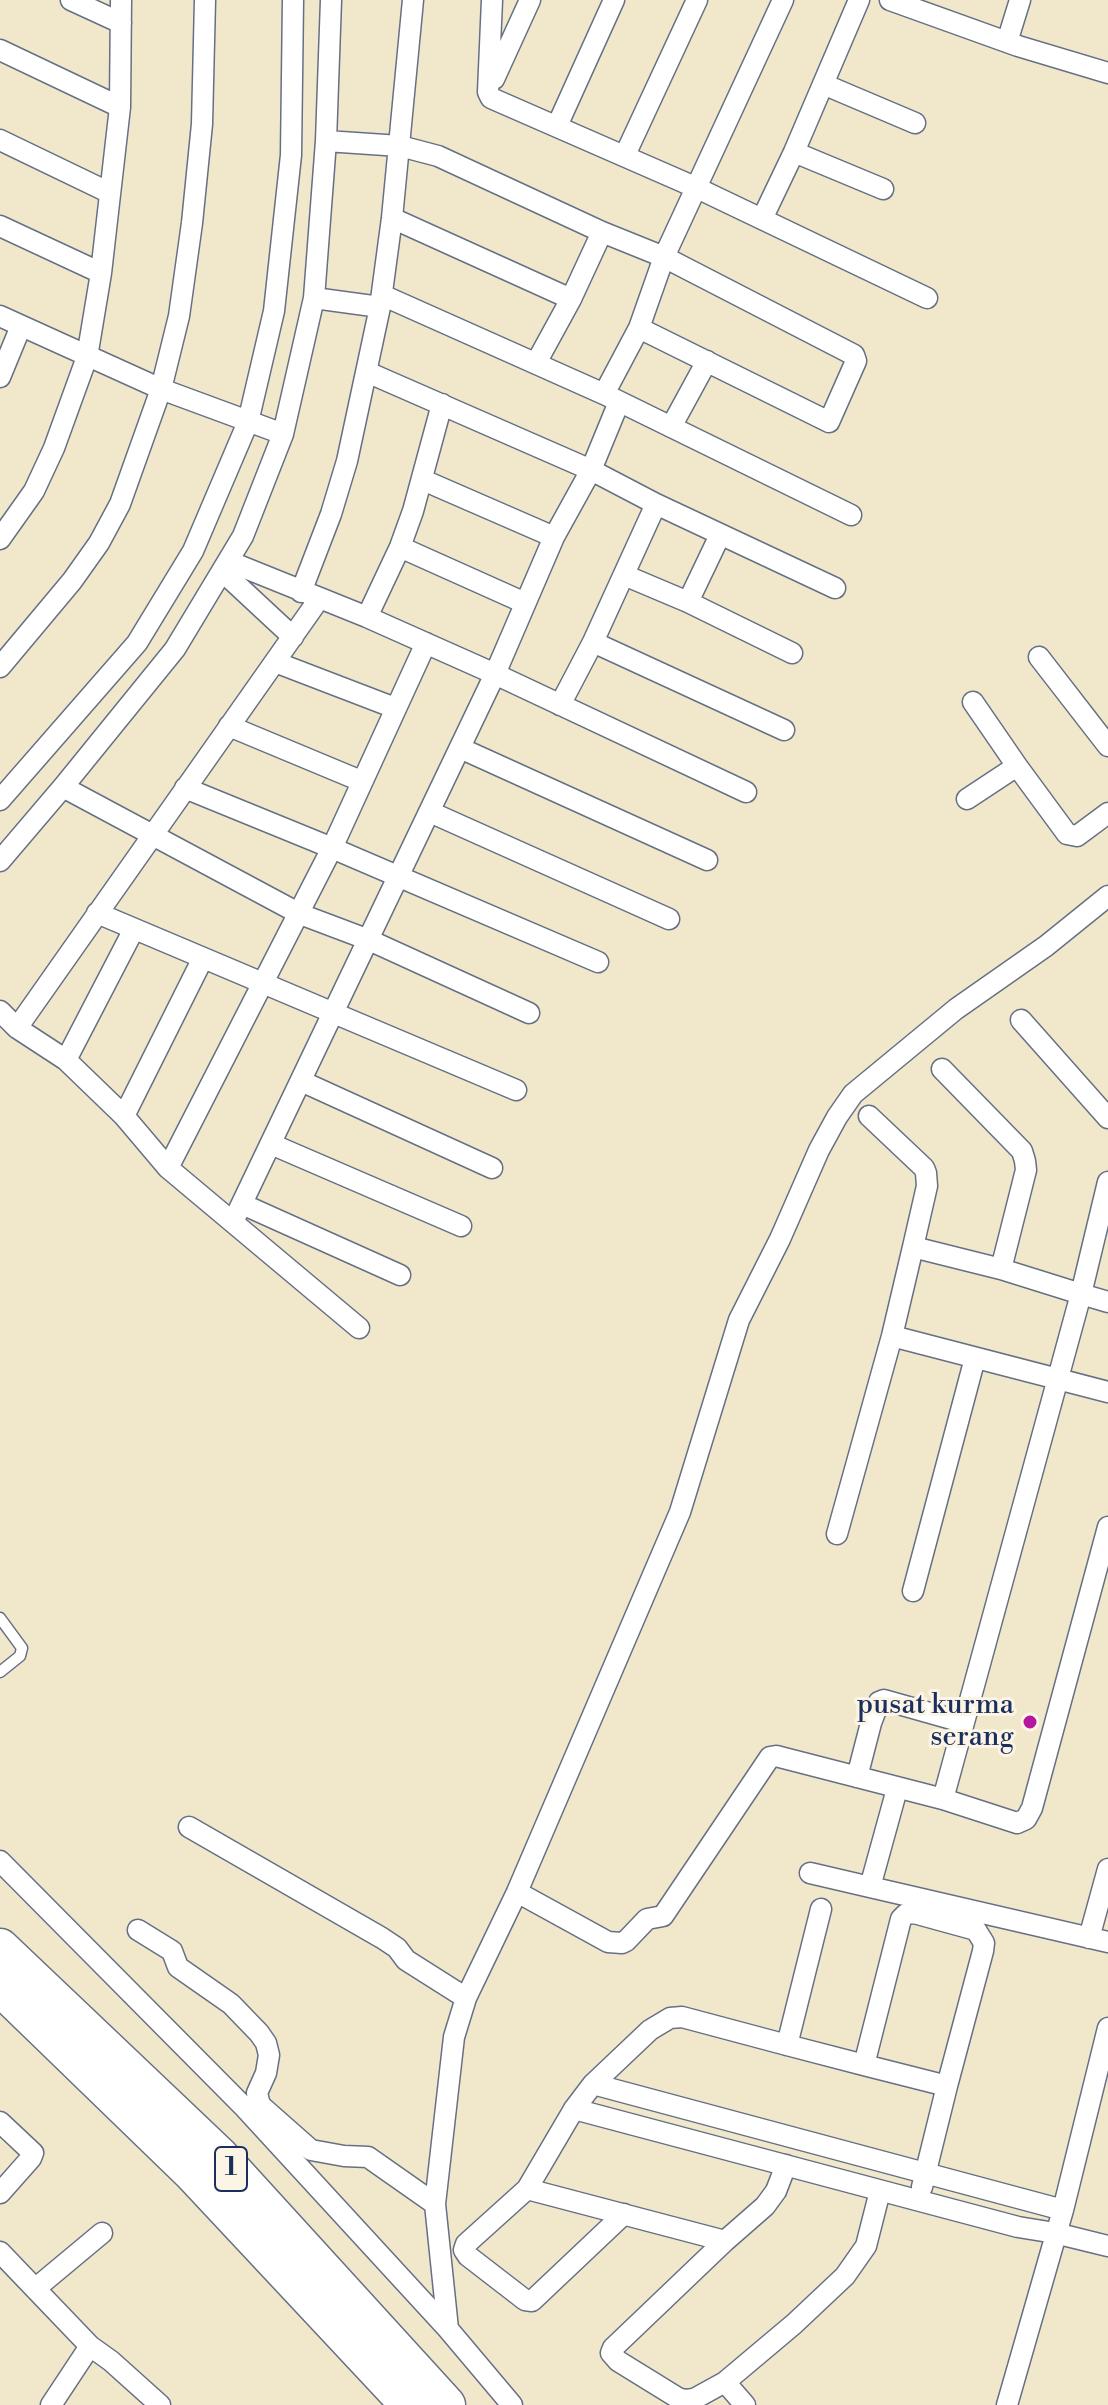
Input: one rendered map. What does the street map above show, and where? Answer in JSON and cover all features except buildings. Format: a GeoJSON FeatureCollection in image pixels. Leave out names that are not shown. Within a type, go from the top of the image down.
{"type":"FeatureCollection","features":[{"type":"Feature","properties":{"kind":"highway","name":"1"},"geometry":{"type":"LineString","coordinates":[[0,1948],[219,2156],[446,2405]]}},
{"type":"Feature","properties":{"kind":"highway","name":"1"},"geometry":{"type":"LineString","coordinates":[[0,1986],[192,2172],[410,2405]]}},
{"type":"Feature","properties":{"kind":"street"},"geometry":{"type":"LineString","coordinates":[[71,0],[121,23]]}},
{"type":"Feature","properties":{"kind":"street"},"geometry":{"type":"LineString","coordinates":[[0,539],[41,477],[87,357],[101,273],[120,107],[121,0]]}},
{"type":"Feature","properties":{"kind":"street"},"geometry":{"type":"LineString","coordinates":[[0,667],[72,581],[99,543],[120,504],[161,389],[179,316],[192,223],[202,124],[205,0]]}},
{"type":"Feature","properties":{"kind":"street"},"geometry":{"type":"LineString","coordinates":[[0,861],[175,649],[243,536],[256,507],[291,155],[293,0]]}},
{"type":"Feature","properties":{"kind":"street"},"geometry":{"type":"LineString","coordinates":[[0,800],[137,643],[266,428],[314,298],[326,141],[331,0]]}},
{"type":"Feature","properties":{"kind":"street"},"geometry":{"type":"LineString","coordinates":[[17,1028],[293,637],[310,595],[347,461],[381,301],[400,146],[413,0]]}},
{"type":"Feature","properties":{"kind":"street"},"geometry":{"type":"LineString","coordinates":[[492,0],[488,90],[493,100],[625,155],[927,298]]}},
{"type":"Feature","properties":{"kind":"street"},"geometry":{"type":"LineString","coordinates":[[488,90],[530,0]]}},
{"type":"Feature","properties":{"kind":"street"},"geometry":{"type":"LineString","coordinates":[[557,126],[614,0]]}},
{"type":"Feature","properties":{"kind":"street"},"geometry":{"type":"LineString","coordinates":[[625,155],[697,0]]}},
{"type":"Feature","properties":{"kind":"street"},"geometry":{"type":"LineString","coordinates":[[238,1213],[495,674],[554,537],[591,470],[611,398],[664,257],[783,0]]}},
{"type":"Feature","properties":{"kind":"street"},"geometry":{"type":"LineString","coordinates":[[762,219],[859,0]]}},
{"type":"Feature","properties":{"kind":"street"},"geometry":{"type":"LineString","coordinates":[[890,0],[1007,42],[1108,73]]}},
{"type":"Feature","properties":{"kind":"street"},"geometry":{"type":"LineString","coordinates":[[1007,42],[1020,0]]}},
{"type":"Feature","properties":{"kind":"street"},"geometry":{"type":"LineString","coordinates":[[0,50],[120,107]]}},
{"type":"Feature","properties":{"kind":"street"},"geometry":{"type":"LineString","coordinates":[[823,84],[915,123]]}},
{"type":"Feature","properties":{"kind":"street"},"geometry":{"type":"LineString","coordinates":[[0,140],[110,193]]}},
{"type":"Feature","properties":{"kind":"street"},"geometry":{"type":"LineString","coordinates":[[326,141],[400,146],[438,156],[602,232],[664,257],[856,358],[829,422],[639,328]]}},
{"type":"Feature","properties":{"kind":"street"},"geometry":{"type":"LineString","coordinates":[[794,152],[883,189]]}},
{"type":"Feature","properties":{"kind":"street"},"geometry":{"type":"LineString","coordinates":[[392,218],[571,299]]}},
{"type":"Feature","properties":{"kind":"street"},"geometry":{"type":"LineString","coordinates":[[0,226],[101,273]]}},
{"type":"Feature","properties":{"kind":"street"},"geometry":{"type":"LineString","coordinates":[[536,363],[571,299],[602,232]]}},
{"type":"Feature","properties":{"kind":"street"},"geometry":{"type":"LineString","coordinates":[[314,298],[381,301],[536,363],[851,515]]}},
{"type":"Feature","properties":{"kind":"street"},"geometry":{"type":"LineString","coordinates":[[0,316],[161,389],[266,428]]}},
{"type":"Feature","properties":{"kind":"street"},"geometry":{"type":"LineString","coordinates":[[0,377],[21,326]]}},
{"type":"Feature","properties":{"kind":"street"},"geometry":{"type":"LineString","coordinates":[[671,427],[707,361]]}},
{"type":"Feature","properties":{"kind":"street"},"geometry":{"type":"LineString","coordinates":[[367,372],[591,470],[835,588]]}},
{"type":"Feature","properties":{"kind":"street"},"geometry":{"type":"LineString","coordinates":[[367,617],[400,547],[423,480],[442,404]]}},
{"type":"Feature","properties":{"kind":"street"},"geometry":{"type":"LineString","coordinates":[[423,480],[554,537]]}},
{"type":"Feature","properties":{"kind":"street"},"geometry":{"type":"LineString","coordinates":[[560,705],[593,642],[656,504]]}},
{"type":"Feature","properties":{"kind":"street"},"geometry":{"type":"LineString","coordinates":[[688,602],[720,535]]}},
{"type":"Feature","properties":{"kind":"street"},"geometry":{"type":"LineString","coordinates":[[400,547],[525,603]]}},
{"type":"Feature","properties":{"kind":"street"},"geometry":{"type":"LineString","coordinates":[[225,566],[367,617],[746,792]]}},
{"type":"Feature","properties":{"kind":"street"},"geometry":{"type":"LineString","coordinates":[[225,566],[293,637]]}},
{"type":"Feature","properties":{"kind":"street"},"geometry":{"type":"LineString","coordinates":[[624,575],[688,602],[792,653]]}},
{"type":"Feature","properties":{"kind":"street"},"geometry":{"type":"LineString","coordinates":[[593,642],[784,730]]}},
{"type":"Feature","properties":{"kind":"street"},"geometry":{"type":"LineString","coordinates":[[168,1168],[300,914],[426,643]]}},
{"type":"Feature","properties":{"kind":"street"},"geometry":{"type":"LineString","coordinates":[[1039,657],[1108,746]]}},
{"type":"Feature","properties":{"kind":"street"},"geometry":{"type":"LineString","coordinates":[[275,662],[395,708]]}},
{"type":"Feature","properties":{"kind":"street"},"geometry":{"type":"LineString","coordinates":[[973,702],[1067,834],[1077,836],[1108,813]]}},
{"type":"Feature","properties":{"kind":"street"},"geometry":{"type":"LineString","coordinates":[[229,726],[361,781]]}},
{"type":"Feature","properties":{"kind":"street"},"geometry":{"type":"LineString","coordinates":[[460,748],[707,860]]}},
{"type":"Feature","properties":{"kind":"street"},"geometry":{"type":"LineString","coordinates":[[967,799],[1017,766]]}},
{"type":"Feature","properties":{"kind":"street"},"geometry":{"type":"LineString","coordinates":[[63,787],[300,914],[369,940],[529,1013]]}},
{"type":"Feature","properties":{"kind":"street"},"geometry":{"type":"LineString","coordinates":[[185,788],[598,962]]}},
{"type":"Feature","properties":{"kind":"street"},"geometry":{"type":"LineString","coordinates":[[430,812],[669,919]]}},
{"type":"Feature","properties":{"kind":"street"},"geometry":{"type":"LineString","coordinates":[[448,2329],[435,2204],[454,2037],[466,1998],[517,1892],[680,1512],[739,1320],[780,1239],[819,1150],[837,1117],[858,1089],[956,1009],[1046,946],[1108,896]]}},
{"type":"Feature","properties":{"kind":"street"},"geometry":{"type":"LineString","coordinates":[[97,913],[516,1090]]}},
{"type":"Feature","properties":{"kind":"street"},"geometry":{"type":"LineString","coordinates":[[66,1060],[134,929]]}},
{"type":"Feature","properties":{"kind":"street"},"geometry":{"type":"LineString","coordinates":[[124,1116],[203,958]]}},
{"type":"Feature","properties":{"kind":"street"},"geometry":{"type":"LineString","coordinates":[[0,1011],[17,1028],[66,1060],[124,1116],[168,1168],[238,1213],[359,1328]]}},
{"type":"Feature","properties":{"kind":"street"},"geometry":{"type":"LineString","coordinates":[[1021,1020],[1108,1118]]}},
{"type":"Feature","properties":{"kind":"street"},"geometry":{"type":"LineString","coordinates":[[942,1069],[1022,1151],[1025,1161],[1026,1170],[1001,1269]]}},
{"type":"Feature","properties":{"kind":"street"},"geometry":{"type":"LineString","coordinates":[[301,1081],[492,1168]]}},
{"type":"Feature","properties":{"kind":"street"},"geometry":{"type":"LineString","coordinates":[[837,1534],[892,1336],[927,1186],[924,1168],[869,1116]]}},
{"type":"Feature","properties":{"kind":"street"},"geometry":{"type":"LineString","coordinates":[[271,1144],[461,1226]]}},
{"type":"Feature","properties":{"kind":"street"},"geometry":{"type":"LineString","coordinates":[[943,1799],[1081,1294],[1108,1182]]}},
{"type":"Feature","properties":{"kind":"street"},"geometry":{"type":"LineString","coordinates":[[238,1213],[400,1275]]}},
{"type":"Feature","properties":{"kind":"street"},"geometry":{"type":"LineString","coordinates":[[913,1247],[1001,1269],[1108,1302]]}},
{"type":"Feature","properties":{"kind":"street"},"geometry":{"type":"LineString","coordinates":[[892,1336],[1108,1392]]}},
{"type":"Feature","properties":{"kind":"street"},"geometry":{"type":"LineString","coordinates":[[913,1591],[975,1358]]}},
{"type":"Feature","properties":{"kind":"street"},"geometry":{"type":"LineString","coordinates":[[517,1892],[608,1942],[622,1943],[647,1919],[663,1916],[770,1757],[781,1757],[943,1799],[1017,1823],[1026,1819],[1032,1808],[1108,1527]]}},
{"type":"Feature","properties":{"kind":"street"},"geometry":{"type":"LineString","coordinates":[[857,1777],[879,1702],[884,1700],[962,1722]]}},
{"type":"Feature","properties":{"kind":"street"},"geometry":{"type":"LineString","coordinates":[[870,1887],[897,1789]]}},
{"type":"Feature","properties":{"kind":"street"},"geometry":{"type":"LineString","coordinates":[[189,1827],[382,1938],[397,1948],[406,1960],[466,1998]]}},
{"type":"Feature","properties":{"kind":"street"},"geometry":{"type":"LineString","coordinates":[[0,1861],[244,2107],[448,2329],[512,2405]]}},
{"type":"Feature","properties":{"kind":"street"},"geometry":{"type":"LineString","coordinates":[[810,1873],[1098,1940],[1108,1869]]}},
{"type":"Feature","properties":{"kind":"street"},"geometry":{"type":"LineString","coordinates":[[787,2045],[821,1909]]}},
{"type":"Feature","properties":{"kind":"street"},"geometry":{"type":"LineString","coordinates":[[864,2065],[901,1919],[906,1914],[914,1913],[976,1930],[984,1943],[920,2200]]}},
{"type":"Feature","properties":{"kind":"street"},"geometry":{"type":"LineString","coordinates":[[138,1930],[172,1951],[178,1967],[231,2004],[266,2043],[269,2055],[266,2073],[257,2093],[260,2105],[311,2150],[368,2157],[435,2204]]}},
{"type":"Feature","properties":{"kind":"street"},"geometry":{"type":"LineString","coordinates":[[624,2214],[532,2301],[525,2300],[464,2250],[466,2244],[527,2189],[574,2109],[593,2084],[650,2030],[670,2018],[682,2017],[947,2086]]}},
{"type":"Feature","properties":{"kind":"street"},"geometry":{"type":"LineString","coordinates":[[1007,2405],[1063,2210],[1108,2028]]}},
{"type":"Feature","properties":{"kind":"street"},"geometry":{"type":"LineString","coordinates":[[593,2084],[1063,2210]]}},
{"type":"Feature","properties":{"kind":"street"},"geometry":{"type":"LineString","coordinates":[[574,2109],[1018,2227],[1108,2246]]}},
{"type":"Feature","properties":{"kind":"street"},"geometry":{"type":"LineString","coordinates":[[0,2122],[33,2153],[0,2193]]}},
{"type":"Feature","properties":{"kind":"street"},"geometry":{"type":"LineString","coordinates":[[786,2165],[776,2191],[765,2206],[613,2348],[611,2353],[618,2361],[685,2400],[694,2399],[725,2382],[845,2276],[866,2246],[880,2191]]}},
{"type":"Feature","properties":{"kind":"street"},"geometry":{"type":"LineString","coordinates":[[527,2189],[725,2241]]}},
{"type":"Feature","properties":{"kind":"street"},"geometry":{"type":"LineString","coordinates":[[36,2288],[102,2233]]}},
{"type":"Feature","properties":{"kind":"street"},"geometry":{"type":"LineString","coordinates":[[0,2252],[90,2346],[160,2405]]}},
{"type":"Feature","properties":{"kind":"street"},"geometry":{"type":"LineString","coordinates":[[51,2405],[90,2346]]}},
{"type":"Feature","properties":{"kind":"street"},"geometry":{"type":"LineString","coordinates":[[725,2382],[745,2405]]}},
{"type":"Feature","properties":{"kind":"lane"},"geometry":{"type":"LineString","coordinates":[[0,1618],[22,1648],[20,1656],[0,1672]]}},
{"type":"Feature","properties":{"kind":"place","name":"pusat kurma serang"},"geometry":{"type":"Point","coordinates":[1030,1722]}}]}
